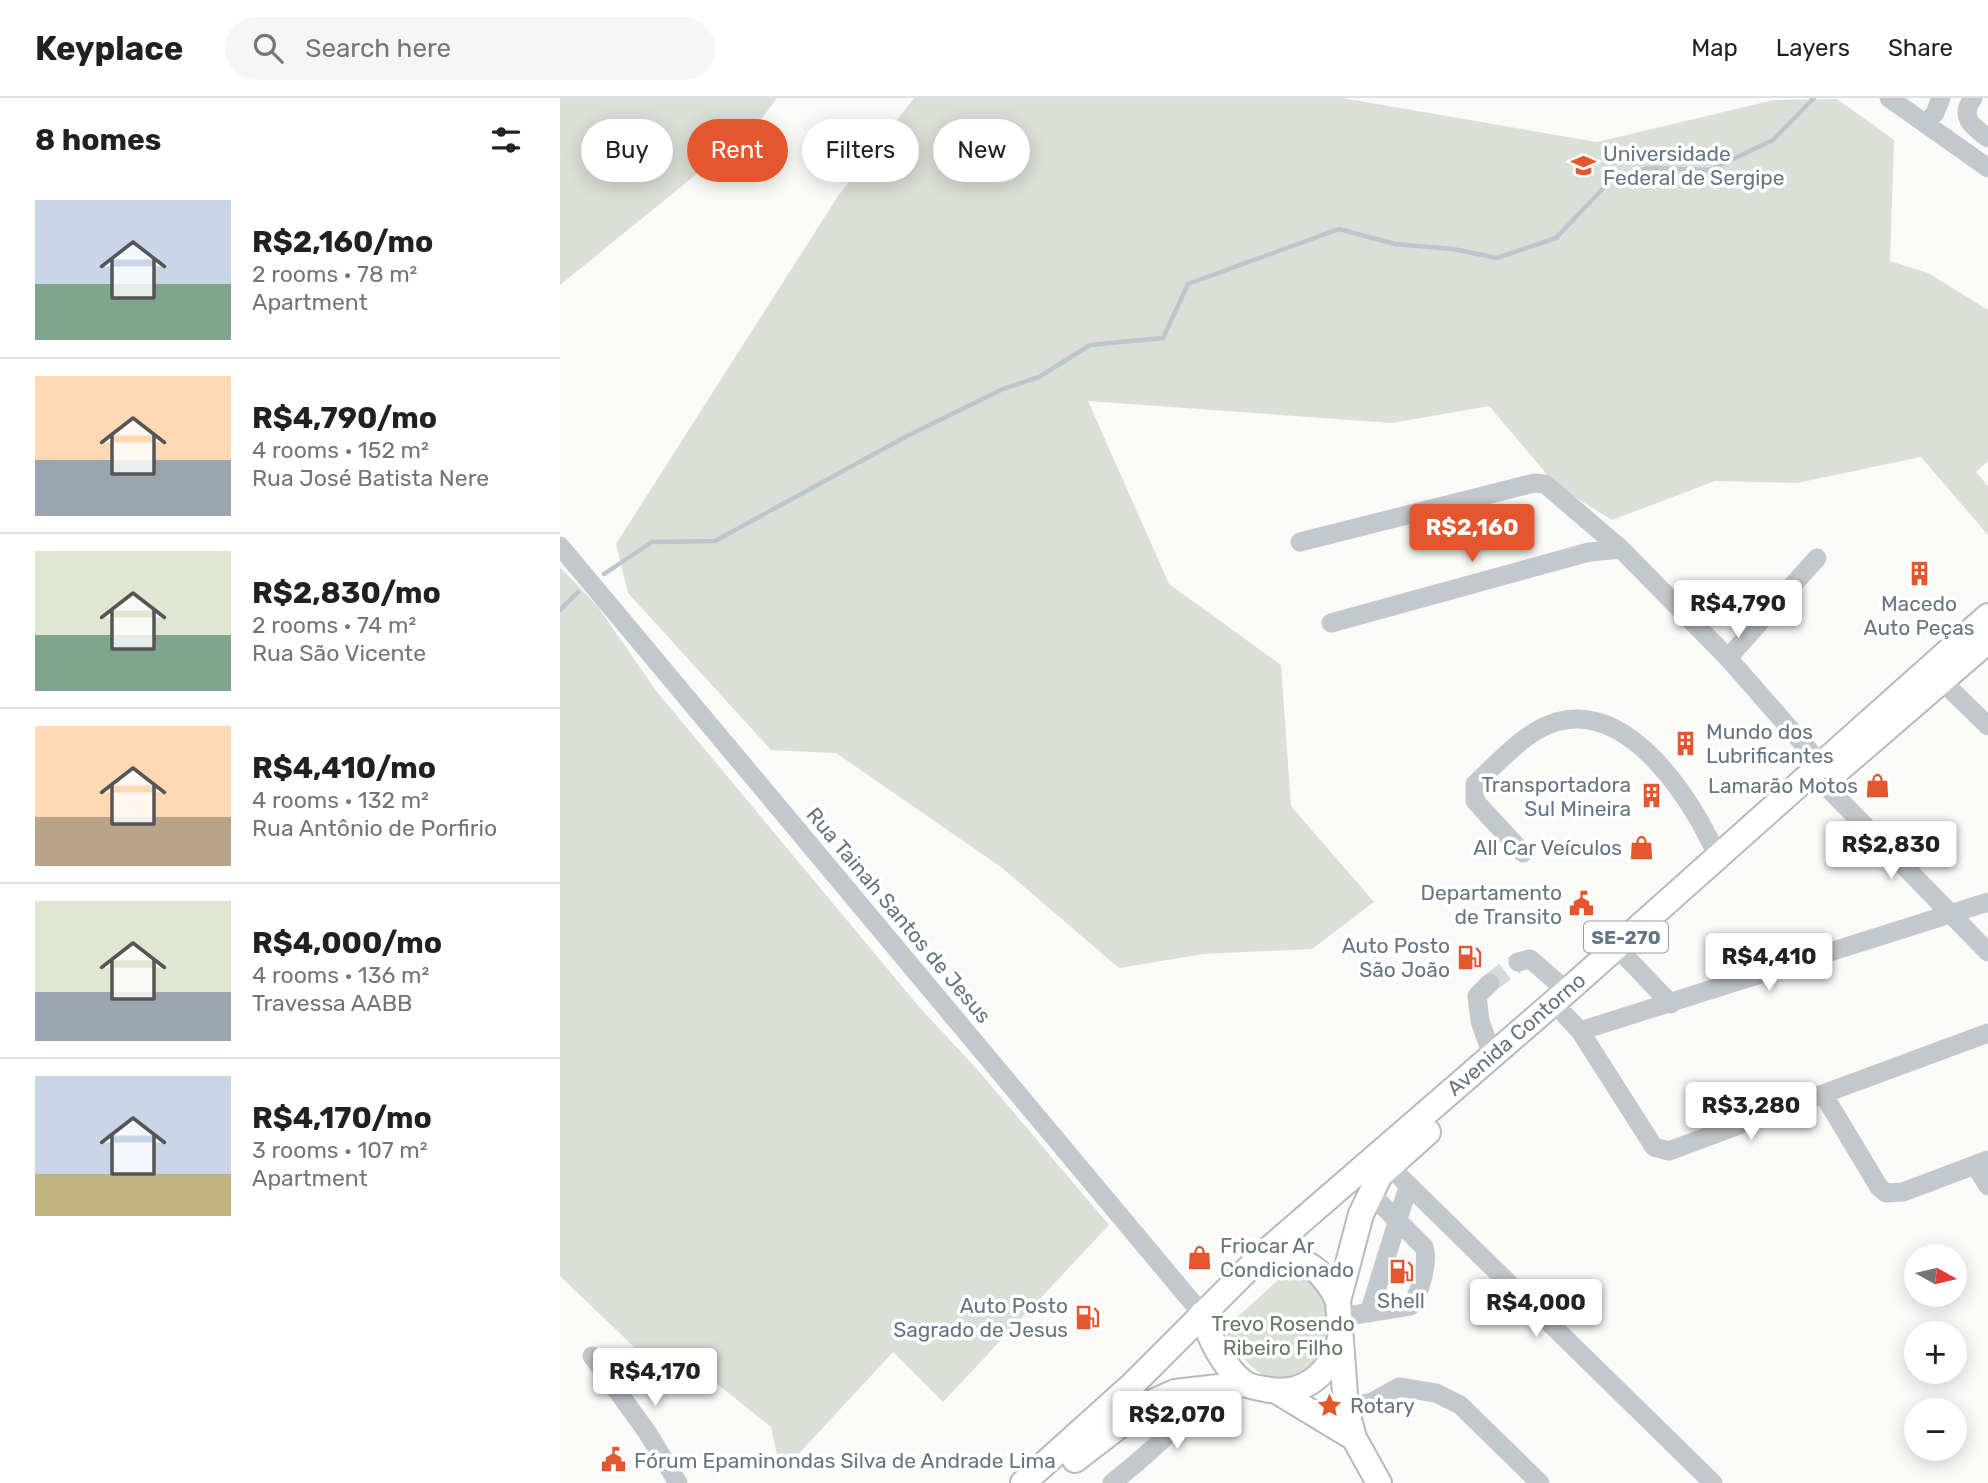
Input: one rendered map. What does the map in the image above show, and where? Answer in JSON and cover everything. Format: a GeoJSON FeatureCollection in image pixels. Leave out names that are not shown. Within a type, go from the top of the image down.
{"type":"FeatureCollection","features":[{"type":"Feature","properties":{"kind":"main road","name":"Avenida Contorno"},"geometry":{"type":"LineString","coordinates":[[1380,1178],[1571,1012],[1988,616]]}},
{"type":"Feature","properties":{"kind":"main road","name":"Avenida Contorno"},"geometry":{"type":"LineString","coordinates":[[1262,1255],[1492,1055],[1571,1012],[1717,855],[1942,681],[1988,641]]}},
{"type":"Feature","properties":{"kind":"main road","name":"SE-270"},"geometry":{"type":"LineString","coordinates":[[1278,1392],[1308,1384],[1321,1376],[1329,1366],[1356,1233],[1380,1178]]}},
{"type":"Feature","properties":{"kind":"main road","name":"SE-270"},"geometry":{"type":"LineString","coordinates":[[1023,1483],[1105,1411],[1262,1255]]}},
{"type":"Feature","properties":{"kind":"main road"},"geometry":{"type":"LineString","coordinates":[[1262,1255],[1289,1255],[1301,1259],[1321,1274],[1340,1318],[1346,1408],[1354,1438],[1379,1483]]}},
{"type":"Feature","properties":{"kind":"main road"},"geometry":{"type":"LineString","coordinates":[[1202,1314],[1213,1342],[1245,1384]]}},
{"type":"Feature","properties":{"kind":"main road"},"geometry":{"type":"LineString","coordinates":[[1047,1483],[1111,1430],[1148,1404],[1175,1392],[1196,1388],[1245,1384],[1278,1392],[1354,1438]]}},
{"type":"Feature","properties":{"kind":"street"},"geometry":{"type":"LineString","coordinates":[[1889,98],[1988,168]]}},
{"type":"Feature","properties":{"kind":"street"},"geometry":{"type":"LineString","coordinates":[[1926,123],[1935,113],[1941,98]]}},
{"type":"Feature","properties":{"kind":"street"},"geometry":{"type":"LineString","coordinates":[[1973,98],[1966,117],[1970,125],[1988,138]]}},
{"type":"Feature","properties":{"kind":"street"},"geometry":{"type":"LineString","coordinates":[[1300,542],[1541,483],[1554,490],[1621,549],[1728,659],[1822,773],[1988,952]]}},
{"type":"Feature","properties":{"kind":"street","name":"Rua Tainah Santos de Jesus"},"geometry":{"type":"LineString","coordinates":[[560,546],[1202,1314]]}},
{"type":"Feature","properties":{"kind":"street"},"geometry":{"type":"LineString","coordinates":[[1331,623],[1589,552],[1621,549]]}},
{"type":"Feature","properties":{"kind":"street"},"geometry":{"type":"LineString","coordinates":[[1728,659],[1817,558]]}},
{"type":"Feature","properties":{"kind":"street"},"geometry":{"type":"LineString","coordinates":[[1942,681],[1988,726]]}},
{"type":"Feature","properties":{"kind":"street"},"geometry":{"type":"LineString","coordinates":[[1523,853],[1475,801],[1475,785],[1528,738],[1546,727],[1555,722],[1592,719],[1630,739],[1660,764],[1687,799],[1717,855]]}},
{"type":"Feature","properties":{"kind":"street"},"geometry":{"type":"LineString","coordinates":[[1571,1012],[1671,1004],[1988,902]]}},
{"type":"Feature","properties":{"kind":"street"},"geometry":{"type":"LineString","coordinates":[[1627,958],[1671,1004]]}},
{"type":"Feature","properties":{"kind":"street"},"geometry":{"type":"LineString","coordinates":[[1518,962],[1530,959],[1571,1012],[1654,1147],[1661,1151],[1669,1152],[1988,1033]]}},
{"type":"Feature","properties":{"kind":"street"},"geometry":{"type":"LineString","coordinates":[[1490,983],[1477,996],[1477,1008],[1492,1055]]}},
{"type":"Feature","properties":{"kind":"street"},"geometry":{"type":"LineString","coordinates":[[1823,1094],[1886,1193],[1903,1192],[1981,1163],[1988,1186]]}},
{"type":"Feature","properties":{"kind":"street"},"geometry":{"type":"LineString","coordinates":[[1380,1178],[1408,1187],[1713,1483]]}},
{"type":"Feature","properties":{"kind":"street"},"geometry":{"type":"LineString","coordinates":[[1340,1318],[1406,1308],[1416,1297],[1426,1251],[1397,1219],[1380,1178]]}},
{"type":"Feature","properties":{"kind":"street"},"geometry":{"type":"LineString","coordinates":[[1369,1313],[1408,1187]]}},
{"type":"Feature","properties":{"kind":"street"},"geometry":{"type":"LineString","coordinates":[[592,1356],[647,1432],[678,1483]]}},
{"type":"Feature","properties":{"kind":"street"},"geometry":{"type":"LineString","coordinates":[[1346,1408],[1372,1402],[1399,1387],[1436,1393],[1460,1405],[1540,1483]]}},
{"type":"Feature","properties":{"kind":"street"},"geometry":{"type":"LineString","coordinates":[[1112,1483],[1175,1425],[1188,1410],[1196,1388]]}},
{"type":"Feature","properties":{"kind":"green space"},"geometry":{"type":"Polygon","coordinates":[[[560,98],[777,98],[761,119],[687,119],[687,182],[560,285],[560,98]]]}},
{"type":"Feature","properties":{"kind":"green space"},"geometry":{"type":"Polygon","coordinates":[[[914,98],[1342,98],[1597,142],[1774,100],[1837,99],[1894,140],[1890,261],[1928,273],[1988,310],[1988,461],[1976,472],[1988,486],[1988,535],[1921,457],[1797,483],[1715,481],[1612,520],[1557,486],[1489,406],[1392,423],[1088,401],[1169,584],[1281,665],[1291,806],[1374,902],[1312,949],[1203,954],[1119,968],[1001,867],[836,753],[771,750],[628,593],[616,544],[838,196],[849,182],[919,182],[919,119],[898,119],[914,98]]]}},
{"type":"Feature","properties":{"kind":"green space"},"geometry":{"type":"Polygon","coordinates":[[[560,567],[598,607],[657,692],[920,1008],[976,1068],[1109,1225],[943,1402],[893,1352],[781,1473],[771,1427],[680,1354],[654,1366],[560,1276],[560,567]]]}},
{"type":"Feature","properties":{"kind":"green space","name":"Trevo Rosendo Ribeiro Filho"},"geometry":{"type":"Polygon","coordinates":[[[1295,1265],[1315,1284],[1325,1300],[1330,1347],[1304,1375],[1279,1381],[1267,1377],[1246,1361],[1224,1329],[1295,1265]]]}},
{"type":"Feature","properties":{"kind":"waterway"},"geometry":{"type":"LineString","coordinates":[[604,574],[652,542],[715,541],[907,436],[1003,389],[1039,377],[1090,345],[1163,338],[1188,284],[1339,229],[1395,244],[1453,249],[1497,258],[1556,238],[1611,180],[1648,168],[1710,170],[1773,140],[1814,98]]}},
{"type":"Feature","properties":{"kind":"waterway"},"geometry":{"type":"LineString","coordinates":[[560,610],[578,592]]}},
{"type":"Feature","properties":{"kind":"tunnel"},"geometry":{"type":"LineString","coordinates":[[1490,983],[1518,962]]}},
{"type":"Feature","properties":{"kind":"place","name":"Universidade Federal de Sergipe"},"geometry":{"type":"Point","coordinates":[1583,165]}},
{"type":"Feature","properties":{"kind":"place","name":"Macedo Auto Peças"},"geometry":{"type":"Point","coordinates":[1919,574]}},
{"type":"Feature","properties":{"kind":"place","name":"Mundo dos Lubrificantes"},"geometry":{"type":"Point","coordinates":[1686,743]}},
{"type":"Feature","properties":{"kind":"place","name":"Lamarão Motos"},"geometry":{"type":"Point","coordinates":[1878,785]}},
{"type":"Feature","properties":{"kind":"place","name":"Transportadora Sul Mineira"},"geometry":{"type":"Point","coordinates":[1651,796]}},
{"type":"Feature","properties":{"kind":"place","name":"All Car Veículos"},"geometry":{"type":"Point","coordinates":[1642,847]}},
{"type":"Feature","properties":{"kind":"place","name":"Departamento de Transito"},"geometry":{"type":"Point","coordinates":[1582,904]}},
{"type":"Feature","properties":{"kind":"place","name":"Auto Posto São João"},"geometry":{"type":"Point","coordinates":[1470,957]}},
{"type":"Feature","properties":{"kind":"place","name":"Friocar Ar Condicionado"},"geometry":{"type":"Point","coordinates":[1200,1257]}},
{"type":"Feature","properties":{"kind":"place","name":"Shell"},"geometry":{"type":"Point","coordinates":[1401,1271]}},
{"type":"Feature","properties":{"kind":"place","name":"Auto Posto Sagrado de Jesus"},"geometry":{"type":"Point","coordinates":[1088,1317]}},
{"type":"Feature","properties":{"kind":"place","name":"Rotary"},"geometry":{"type":"Point","coordinates":[1330,1405]}},
{"type":"Feature","properties":{"kind":"place","name":"Fórum Epaminondas Silva de Andrade Lima"},"geometry":{"type":"Point","coordinates":[614,1460]}}]}
